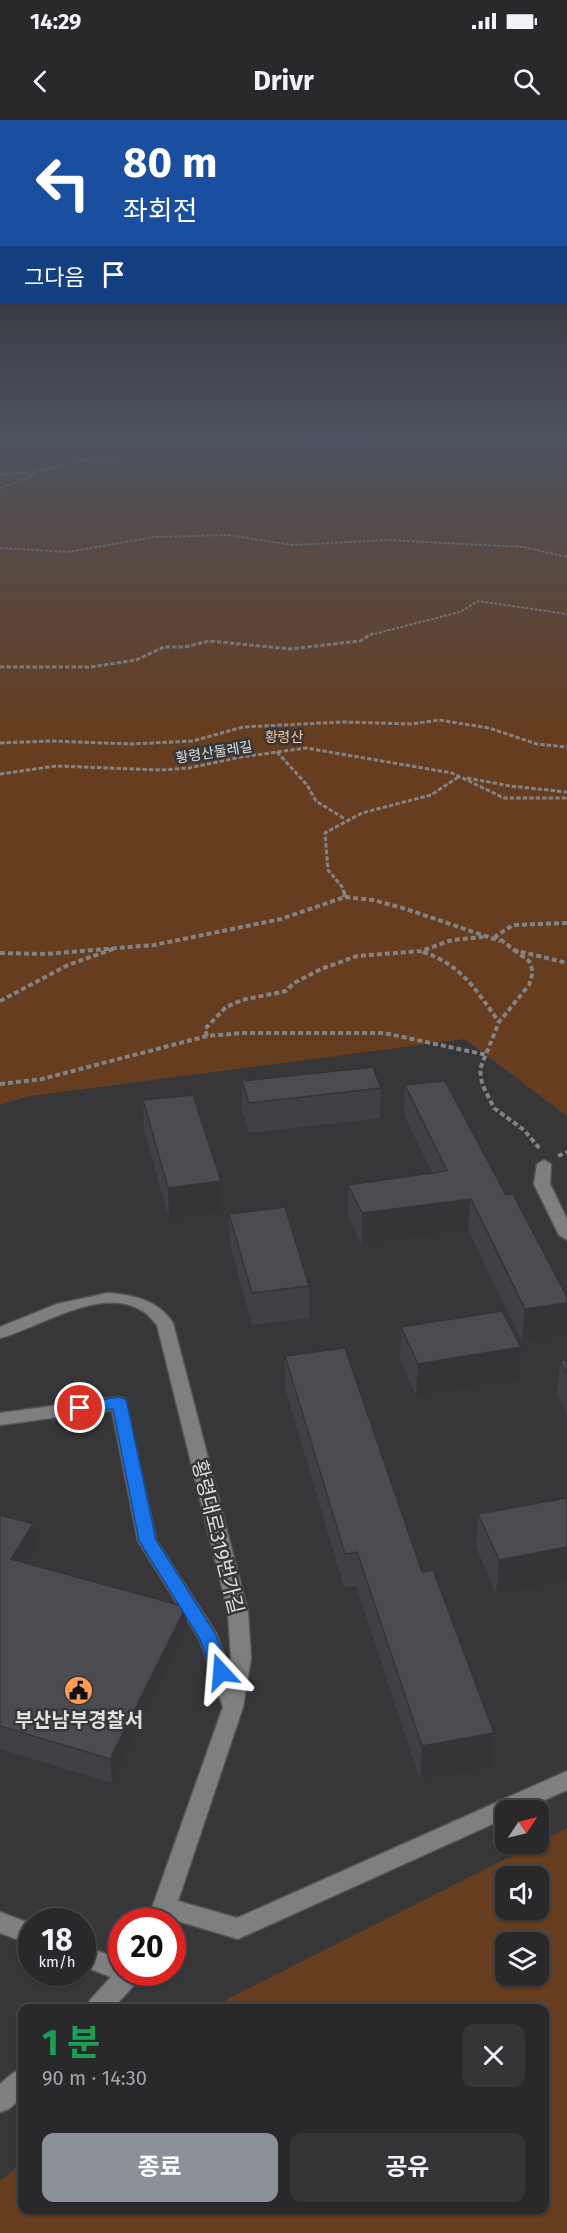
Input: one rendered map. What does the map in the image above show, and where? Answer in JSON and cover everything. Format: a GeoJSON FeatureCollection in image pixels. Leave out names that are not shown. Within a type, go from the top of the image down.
{"type":"FeatureCollection","features":[{"type":"Feature","properties":{"kind":"street"},"geometry":{"type":"LineString","coordinates":[[544,1159],[542,1184],[567,1235]]}},
{"type":"Feature","properties":{"kind":"street","name":"황령대로319번가길"},"geometry":{"type":"LineString","coordinates":[[0,1333],[55,1311],[105,1298],[134,1299],[152,1308],[165,1323],[238,1612],[241,1658],[232,1707],[163,1908]]}},
{"type":"Feature","properties":{"kind":"street"},"geometry":{"type":"LineString","coordinates":[[0,1419],[119,1403],[147,1541],[209,1638],[232,1707]]}},
{"type":"Feature","properties":{"kind":"street"},"geometry":{"type":"LineString","coordinates":[[186,1919],[238,1929],[567,1780]]}},
{"type":"Feature","properties":{"kind":"street"},"geometry":{"type":"LineString","coordinates":[[0,1922],[18,1929]]}},
{"type":"Feature","properties":{"kind":"street"},"geometry":{"type":"LineString","coordinates":[[101,2004],[116,1986]]}},
{"type":"Feature","properties":{"kind":"street"},"geometry":{"type":"LineString","coordinates":[[0,2100],[18,2084]]}},
{"type":"Feature","properties":{"kind":"path"},"geometry":{"type":"LineString","coordinates":[[0,548],[68,552],[154,537],[228,535],[292,545],[387,540],[523,547],[567,557]]}},
{"type":"Feature","properties":{"kind":"path"},"geometry":{"type":"LineString","coordinates":[[0,667],[91,667],[136,660],[164,647],[209,641],[291,649],[360,641],[375,632],[460,612],[478,601],[567,614]]}},
{"type":"Feature","properties":{"kind":"path"},"geometry":{"type":"LineString","coordinates":[[0,743],[50,741],[132,744],[193,741],[243,727],[343,722],[412,724],[439,720],[489,728],[537,744],[567,747]]}},
{"type":"Feature","properties":{"kind":"path","name":"황령산둘레길"},"geometry":{"type":"LineString","coordinates":[[0,774],[56,766],[161,770],[189,768],[306,748],[380,759],[458,776],[504,798],[567,798]]}},
{"type":"Feature","properties":{"kind":"path"},"geometry":{"type":"LineString","coordinates":[[277,752],[307,785],[316,801],[345,819]]}},
{"type":"Feature","properties":{"kind":"path"},"geometry":{"type":"LineString","coordinates":[[345,897],[342,888],[328,870],[325,833],[345,819],[377,807],[431,795],[458,776],[510,786],[567,792]]}},
{"type":"Feature","properties":{"kind":"path"},"geometry":{"type":"LineString","coordinates":[[0,953],[46,954],[120,946],[154,945],[281,919],[345,897],[373,900],[405,909],[500,941],[529,961],[533,972],[529,985],[499,1022],[480,1069],[482,1084],[494,1108],[524,1130],[544,1159]]}},
{"type":"Feature","properties":{"kind":"path"},"geometry":{"type":"LineString","coordinates":[[500,941],[496,936],[513,925],[567,923]]}},
{"type":"Feature","properties":{"kind":"path"},"geometry":{"type":"LineString","coordinates":[[207,1036],[205,1029],[226,1007],[242,1000],[286,991],[294,983],[321,969],[357,956],[421,951],[452,940],[485,937]]}},
{"type":"Feature","properties":{"kind":"path"},"geometry":{"type":"LineString","coordinates":[[0,1001],[68,965],[120,946]]}},
{"type":"Feature","properties":{"kind":"path"},"geometry":{"type":"LineString","coordinates":[[514,950],[567,963]]}},
{"type":"Feature","properties":{"kind":"path"},"geometry":{"type":"LineString","coordinates":[[421,951],[442,958],[457,968],[468,979],[499,1022]]}},
{"type":"Feature","properties":{"kind":"path"},"geometry":{"type":"LineString","coordinates":[[0,1084],[42,1079],[207,1036],[243,1033],[384,1033],[487,1055]]}},
{"type":"Feature","properties":{"kind":"green space","name":"황령산"},"geometry":{"type":"Polygon","coordinates":[[[0,534],[567,534],[567,1116],[465,1039],[30,1096],[0,1105],[0,534]]]}},
{"type":"Feature","properties":{"kind":"green space"},"geometry":{"type":"Polygon","coordinates":[[[567,1828],[567,2233],[0,2233],[0,2181],[18,2166],[18,2214],[549,2214],[549,2004],[222,2004],[231,1997],[515,1854],[549,1854],[549,1837],[567,1828]]]}},
{"type":"Feature","properties":{"kind":"building"},"geometry":{"type":"Polygon","coordinates":[[[373,1067],[381,1088],[249,1103],[242,1081],[373,1067]]]}},
{"type":"Feature","properties":{"kind":"building"},"geometry":{"type":"Polygon","coordinates":[[[445,1081],[506,1195],[513,1194],[567,1297],[567,1303],[525,1309],[471,1199],[362,1213],[348,1185],[447,1171],[405,1085],[445,1081]]]}},
{"type":"Feature","properties":{"kind":"building"},"geometry":{"type":"Polygon","coordinates":[[[193,1095],[221,1181],[168,1188],[143,1100],[193,1095]]]}},
{"type":"Feature","properties":{"kind":"building"},"geometry":{"type":"Polygon","coordinates":[[[285,1207],[309,1286],[252,1293],[229,1214],[285,1207]]]}},
{"type":"Feature","properties":{"kind":"building"},"geometry":{"type":"Polygon","coordinates":[[[502,1311],[521,1347],[418,1364],[401,1327],[502,1311]]]}},
{"type":"Feature","properties":{"kind":"building"},"geometry":{"type":"Polygon","coordinates":[[[345,1348],[422,1572],[433,1570],[494,1733],[422,1746],[357,1552],[345,1554],[285,1356],[345,1348]]]}},
{"type":"Feature","properties":{"kind":"building"},"geometry":{"type":"Polygon","coordinates":[[[567,1360],[567,1374],[560,1361],[567,1360]]]}},
{"type":"Feature","properties":{"kind":"building"},"geometry":{"type":"Polygon","coordinates":[[[567,1498],[567,1547],[499,1560],[478,1514],[567,1498]]]}},
{"type":"Feature","properties":{"kind":"building","name":"부산남부경찰서"},"geometry":{"type":"Polygon","coordinates":[[[0,1515],[33,1524],[11,1559],[186,1607],[110,1759],[0,1726],[0,1515]]]}},
{"type":"Feature","properties":{"kind":"place","name":"부산남부경찰서"},"geometry":{"type":"Point","coordinates":[79,1690]}},
{"type":"Feature","properties":{"kind":"route"},"geometry":{"type":"LineString","coordinates":[[80,1408],[119,1403],[147,1541],[209,1638],[221,1672]]}}]}
